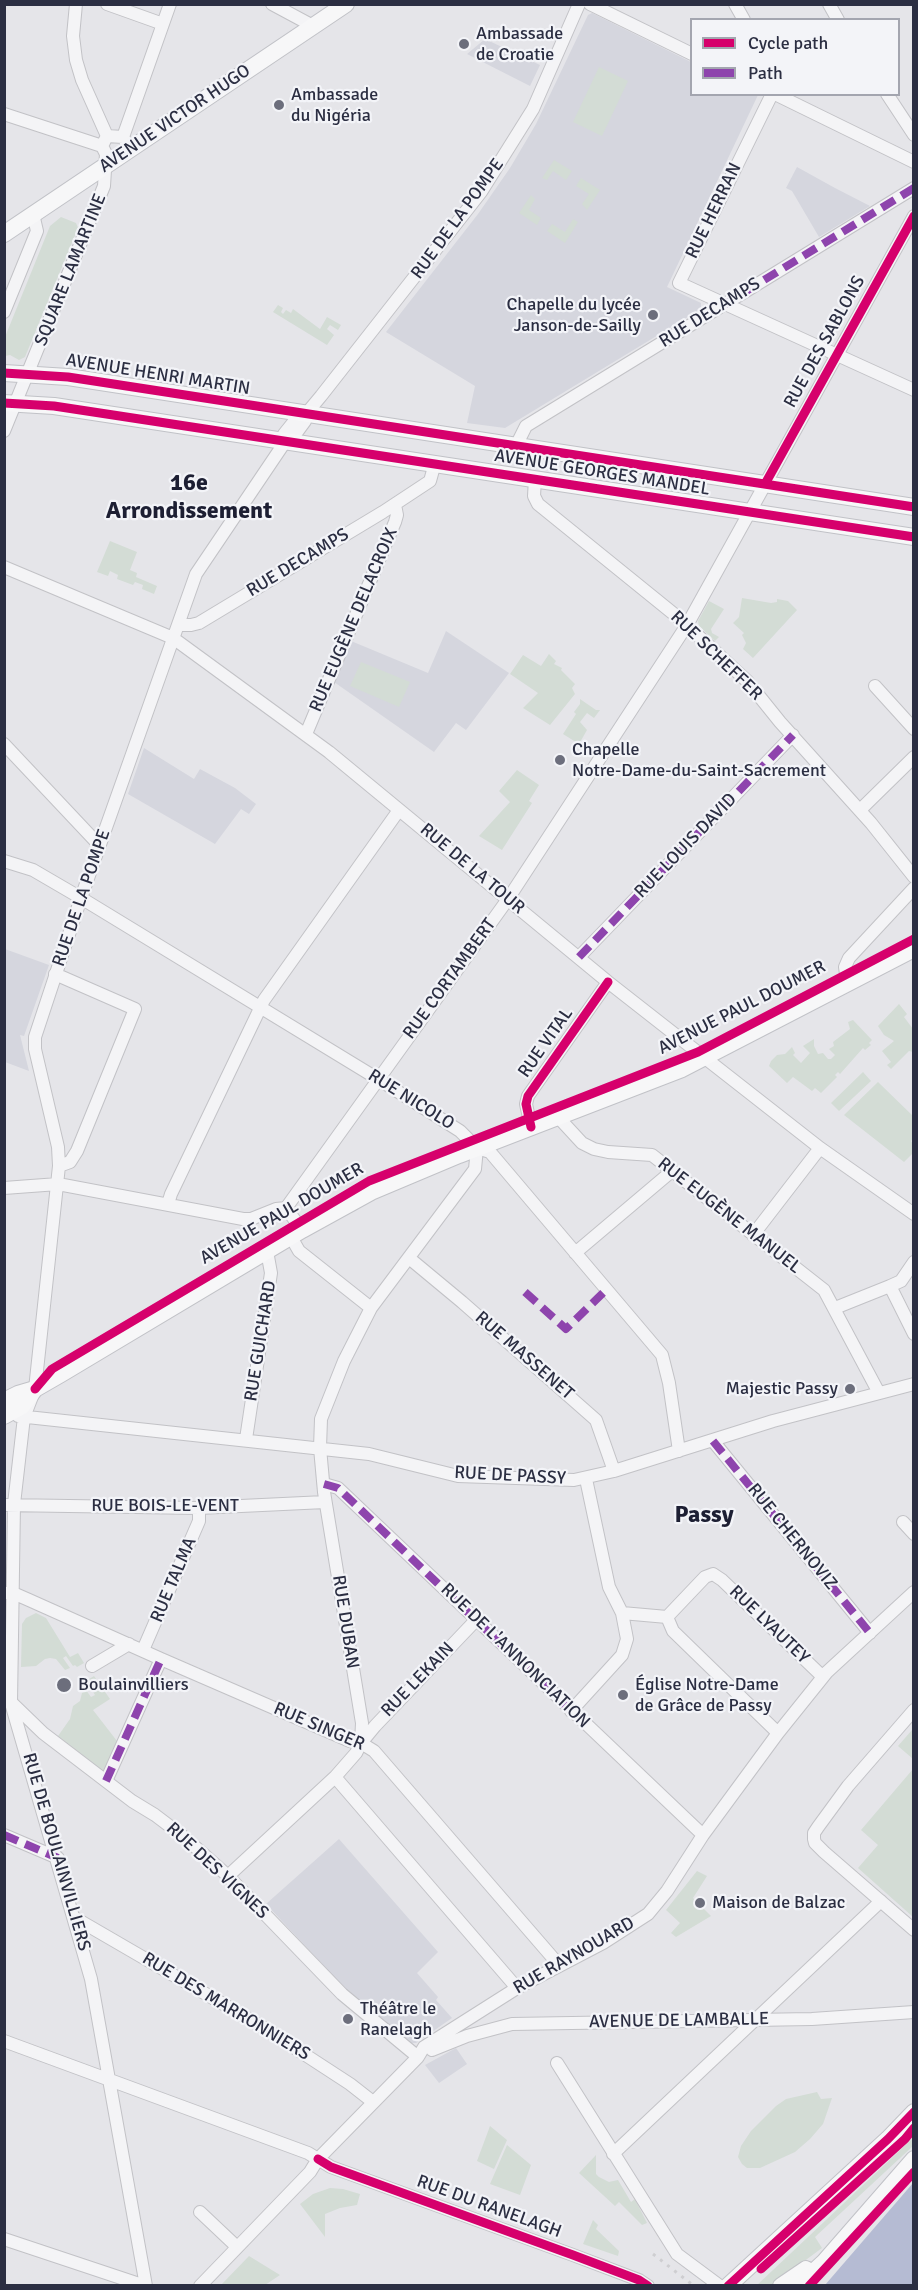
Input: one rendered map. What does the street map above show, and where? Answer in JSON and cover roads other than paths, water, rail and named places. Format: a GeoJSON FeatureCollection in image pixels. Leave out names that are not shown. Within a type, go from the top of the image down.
{"type":"FeatureCollection","features":[{"type":"Feature","properties":{"kind":"main road","name":"AVENUE VICTOR HUGO"},"geometry":{"type":"LineString","coordinates":[[4,234],[106,165],[127,143],[346,4]]}},
{"type":"Feature","properties":{"kind":"main road","name":"AVENUE HENRI MARTIN"},"geometry":{"type":"LineString","coordinates":[[4,373],[68,377],[306,414]]}},
{"type":"Feature","properties":{"kind":"main road"},"geometry":{"type":"LineString","coordinates":[[10,403],[54,406],[285,442]]}},
{"type":"Feature","properties":{"kind":"main road","name":"AVENUE GEORGES MANDEL"},"geometry":{"type":"LineString","coordinates":[[306,414],[914,507]]}},
{"type":"Feature","properties":{"kind":"main road","name":"AVENUE GEORGES MANDEL"},"geometry":{"type":"LineString","coordinates":[[285,442],[914,537]]}},
{"type":"Feature","properties":{"kind":"main road","name":"AVENUE PAUL DOUMER"},"geometry":{"type":"LineString","coordinates":[[5,1411],[18,1394],[34,1389],[371,1191],[705,1058],[914,949]]}},
{"type":"Feature","properties":{"kind":"main road"},"geometry":{"type":"LineString","coordinates":[[728,2286],[888,2139],[914,2112]]}},
{"type":"Feature","properties":{"kind":"main road"},"geometry":{"type":"LineString","coordinates":[[798,2286],[825,2261],[914,2159]]}},
{"type":"Feature","properties":{"kind":"main road"},"geometry":{"type":"LineString","coordinates":[[781,2286],[800,2274],[841,2240]]}},
{"type":"Feature","properties":{"kind":"street"},"geometry":{"type":"LineString","coordinates":[[76,4],[73,36],[75,60],[104,141],[106,165]]}},
{"type":"Feature","properties":{"kind":"street"},"geometry":{"type":"LineString","coordinates":[[107,4],[163,24]]}},
{"type":"Feature","properties":{"kind":"street"},"geometry":{"type":"LineString","coordinates":[[4,114],[104,141],[127,143],[170,4]]}},
{"type":"Feature","properties":{"kind":"street"},"geometry":{"type":"LineString","coordinates":[[272,4],[314,26]]}},
{"type":"Feature","properties":{"kind":"street","name":"RUE DE LA POMPE"},"geometry":{"type":"LineString","coordinates":[[34,1389],[59,1166],[58,1147],[35,1049],[35,1037],[81,898],[196,574],[285,442],[284,434],[296,419],[306,414],[481,192],[533,109],[579,4]]}},
{"type":"Feature","properties":{"kind":"street"},"geometry":{"type":"LineString","coordinates":[[590,4],[690,53]]}},
{"type":"Feature","properties":{"kind":"street"},"geometry":{"type":"LineString","coordinates":[[735,4],[743,18]]}},
{"type":"Feature","properties":{"kind":"street"},"geometry":{"type":"LineString","coordinates":[[829,4],[837,18]]}},
{"type":"Feature","properties":{"kind":"street","name":"RUE HERRAN"},"geometry":{"type":"LineString","coordinates":[[725,304],[679,282],[772,96]]}},
{"type":"Feature","properties":{"kind":"street"},"geometry":{"type":"LineString","coordinates":[[777,96],[914,162]]}},
{"type":"Feature","properties":{"kind":"street"},"geometry":{"type":"LineString","coordinates":[[888,96],[914,135]]}},
{"type":"Feature","properties":{"kind":"street","name":"SQUARE LAMARTINE"},"geometry":{"type":"LineString","coordinates":[[4,431],[10,403],[29,374],[105,186],[106,165]]}},
{"type":"Feature","properties":{"kind":"street","name":"RUE DECAMPS"},"geometry":{"type":"LineString","coordinates":[[516,446],[526,426],[914,188]]}},
{"type":"Feature","properties":{"kind":"street"},"geometry":{"type":"LineString","coordinates":[[4,312],[37,231],[33,214]]}},
{"type":"Feature","properties":{"kind":"street","name":"RUE DES SABLONS"},"geometry":{"type":"LineString","coordinates":[[749,512],[914,216]]}},
{"type":"Feature","properties":{"kind":"street"},"geometry":{"type":"LineString","coordinates":[[725,304],[914,390]]}},
{"type":"Feature","properties":{"kind":"street","name":"RUE DECAMPS"},"geometry":{"type":"LineString","coordinates":[[178,625],[191,626],[199,623],[395,505],[430,481],[435,463]]}},
{"type":"Feature","properties":{"kind":"street","name":"RUE SCHEFFER"},"geometry":{"type":"LineString","coordinates":[[535,479],[534,496],[538,504],[687,625],[747,681],[860,810],[914,877]]}},
{"type":"Feature","properties":{"kind":"street","name":"RUE EUGÈNE DELACROIX"},"geometry":{"type":"LineString","coordinates":[[306,734],[395,522],[397,514],[395,505]]}},
{"type":"Feature","properties":{"kind":"street","name":"RUE CORTAMBERT"},"geometry":{"type":"LineString","coordinates":[[286,1208],[508,899],[687,625],[749,512]]}},
{"type":"Feature","properties":{"kind":"street","name":"RUE DE LA TOUR"},"geometry":{"type":"LineString","coordinates":[[4,567],[173,639],[306,734],[608,982],[820,1148],[914,1214]]}},
{"type":"Feature","properties":{"kind":"street"},"geometry":{"type":"LineString","coordinates":[[875,686],[914,729]]}},
{"type":"Feature","properties":{"kind":"street","name":"RUE LOUIS DAVID"},"geometry":{"type":"LineString","coordinates":[[579,957],[793,735]]}},
{"type":"Feature","properties":{"kind":"street"},"geometry":{"type":"LineString","coordinates":[[4,744],[100,846]]}},
{"type":"Feature","properties":{"kind":"street"},"geometry":{"type":"LineString","coordinates":[[860,810],[914,757]]}},
{"type":"Feature","properties":{"kind":"street"},"geometry":{"type":"LineString","coordinates":[[168,1204],[259,1008],[399,810]]}},
{"type":"Feature","properties":{"kind":"street","name":"RUE NICOLO"},"geometry":{"type":"LineString","coordinates":[[4,861],[33,870],[81,898],[378,1079],[460,1131],[477,1148],[490,1152],[662,1355],[680,1451]]}},
{"type":"Feature","properties":{"kind":"street"},"geometry":{"type":"LineString","coordinates":[[850,982],[845,967],[849,957],[914,888]]}},
{"type":"Feature","properties":{"kind":"street"},"geometry":{"type":"LineString","coordinates":[[55,974],[135,1009],[77,1151],[70,1162],[59,1166]]}},
{"type":"Feature","properties":{"kind":"street","name":"RUE VITAL"},"geometry":{"type":"LineString","coordinates":[[531,1127],[526,1104],[528,1096],[608,982]]}},
{"type":"Feature","properties":{"kind":"street","name":"RUE EUGÈNE MANUEL"},"geometry":{"type":"LineString","coordinates":[[558,1117],[582,1143],[594,1149],[650,1154],[824,1290],[879,1393]]}},
{"type":"Feature","properties":{"kind":"street"},"geometry":{"type":"LineString","coordinates":[[320,1448],[321,1419],[344,1361],[371,1308],[475,1169],[477,1148]]}},
{"type":"Feature","properties":{"kind":"street"},"geometry":{"type":"LineString","coordinates":[[753,1236],[820,1148]]}},
{"type":"Feature","properties":{"kind":"street"},"geometry":{"type":"LineString","coordinates":[[575,1253],[672,1171]]}},
{"type":"Feature","properties":{"kind":"street"},"geometry":{"type":"LineString","coordinates":[[4,1188],[58,1184],[251,1219],[276,1209],[286,1208],[297,1233],[299,1251],[371,1308]]}},
{"type":"Feature","properties":{"kind":"street","name":"RUE GUICHARD"},"geometry":{"type":"LineString","coordinates":[[246,1439],[271,1273],[267,1251]]}},
{"type":"Feature","properties":{"kind":"street","name":"RUE MASSENET"},"geometry":{"type":"LineString","coordinates":[[409,1258],[596,1420],[614,1471]]}},
{"type":"Feature","properties":{"kind":"street"},"geometry":{"type":"LineString","coordinates":[[835,1308],[901,1281],[914,1262]]}},
{"type":"Feature","properties":{"kind":"street"},"geometry":{"type":"LineString","coordinates":[[890,1286],[914,1334]]}},
{"type":"Feature","properties":{"kind":"street","name":"RUE DE PASSY"},"geometry":{"type":"LineString","coordinates":[[5,1411],[24,1417],[369,1454],[458,1476],[501,1479],[586,1479],[773,1421],[914,1384]]}},
{"type":"Feature","properties":{"kind":"street"},"geometry":{"type":"LineString","coordinates":[[24,1417],[34,1389]]}},
{"type":"Feature","properties":{"kind":"street","name":"RUE DE BOULAINVILLIERS"},"geometry":{"type":"LineString","coordinates":[[24,1417],[9,1504],[8,1701],[58,1858],[91,1978],[146,2286]]}},
{"type":"Feature","properties":{"kind":"street","name":"RUE CHERNOVIZ"},"geometry":{"type":"LineString","coordinates":[[713,1441],[870,1634]]}},
{"type":"Feature","properties":{"kind":"street","name":"RUE DUBAN"},"geometry":{"type":"LineString","coordinates":[[320,1448],[325,1502],[362,1723],[361,1743]]}},
{"type":"Feature","properties":{"kind":"street"},"geometry":{"type":"LineString","coordinates":[[571,1711],[622,1655],[627,1639],[622,1613],[609,1587],[586,1479]]}},
{"type":"Feature","properties":{"kind":"street","name":"RUE DE L'ANNONCIATION"},"geometry":{"type":"LineString","coordinates":[[324,1484],[338,1488],[703,1835]]}},
{"type":"Feature","properties":{"kind":"street","name":"RUE BOIS-LE-VENT"},"geometry":{"type":"LineString","coordinates":[[9,1504],[200,1508],[325,1502]]}},
{"type":"Feature","properties":{"kind":"street","name":"RUE TALMA"},"geometry":{"type":"LineString","coordinates":[[143,1650],[199,1521],[200,1508]]}},
{"type":"Feature","properties":{"kind":"street"},"geometry":{"type":"LineString","coordinates":[[903,1522],[914,1534]]}},
{"type":"Feature","properties":{"kind":"street","name":"RUE LYAUTEY"},"geometry":{"type":"LineString","coordinates":[[668,1617],[705,1577],[713,1574],[823,1677]]}},
{"type":"Feature","properties":{"kind":"street","name":"RUE RAYNOUARD"},"geometry":{"type":"LineString","coordinates":[[200,2286],[236,2246],[310,2172],[318,2158],[418,2057],[424,2047],[517,1988],[603,1943],[648,1914],[667,1891],[703,1835],[778,1732],[823,1677],[914,1592]]}},
{"type":"Feature","properties":{"kind":"street","name":"RUE SINGER"},"geometry":{"type":"LineString","coordinates":[[9,1593],[350,1741],[361,1743],[374,1751],[559,1965]]}},
{"type":"Feature","properties":{"kind":"street"},"geometry":{"type":"LineString","coordinates":[[622,1613],[668,1617],[673,1631],[778,1732]]}},
{"type":"Feature","properties":{"kind":"street","name":"RUE LEKAIN"},"geometry":{"type":"LineString","coordinates":[[228,1876],[335,1777],[356,1754],[361,1743],[375,1726],[477,1619]]}},
{"type":"Feature","properties":{"kind":"street"},"geometry":{"type":"LineString","coordinates":[[92,1666],[129,1644]]}},
{"type":"Feature","properties":{"kind":"street"},"geometry":{"type":"LineString","coordinates":[[106,1781],[161,1659]]}},
{"type":"Feature","properties":{"kind":"street","name":"RUE DES VIGNES"},"geometry":{"type":"LineString","coordinates":[[8,1701],[43,1733],[177,1831],[228,1876],[342,1994],[418,2057]]}},
{"type":"Feature","properties":{"kind":"street"},"geometry":{"type":"LineString","coordinates":[[914,1710],[832,1808],[814,1833],[815,1843],[914,1930]]}},
{"type":"Feature","properties":{"kind":"street"},"geometry":{"type":"LineString","coordinates":[[335,1777],[517,1988]]}},
{"type":"Feature","properties":{"kind":"street"},"geometry":{"type":"LineString","coordinates":[[4,1835],[58,1858]]}},
{"type":"Feature","properties":{"kind":"street"},"geometry":{"type":"LineString","coordinates":[[613,2154],[881,1901]]}},
{"type":"Feature","properties":{"kind":"street","name":"RUE DES MARRONNIERS"},"geometry":{"type":"LineString","coordinates":[[75,1918],[261,2026],[350,2084],[373,2102]]}},
{"type":"Feature","properties":{"kind":"street","name":"AVENUE DE LAMBALLE"},"geometry":{"type":"LineString","coordinates":[[418,2057],[448,2042],[513,2024],[812,2019],[914,2012]]}},
{"type":"Feature","properties":{"kind":"street","name":"AVENUE DE LAMBALLE"},"geometry":{"type":"LineString","coordinates":[[434,2040],[448,2042]]}},
{"type":"Feature","properties":{"kind":"street","name":"RUE DU RANELAGH"},"geometry":{"type":"LineString","coordinates":[[4,2041],[308,2152],[331,2167],[573,2255],[639,2280],[648,2286]]}},
{"type":"Feature","properties":{"kind":"street"},"geometry":{"type":"LineString","coordinates":[[557,2064],[677,2254],[720,2286]]}},
{"type":"Feature","properties":{"kind":"street"},"geometry":{"type":"LineString","coordinates":[[200,2212],[236,2246]]}},
{"type":"Feature","properties":{"kind":"street"},"geometry":{"type":"LineString","coordinates":[[4,2238],[146,2286]]}},
{"type":"Feature","properties":{"kind":"water"},"geometry":{"type":"Polygon","coordinates":[[[913,2183],[913,2285],[825,2285],[913,2183]]]}},
{"type":"Feature","properties":{"kind":"railway"},"geometry":{"type":"LineString","coordinates":[[653,2254],[694,2286]]}},
{"type":"Feature","properties":{"kind":"place","name":"Ambassade de Croatie"},"geometry":{"type":"Point","coordinates":[464,44]}},
{"type":"Feature","properties":{"kind":"place","name":"Ambassade du Nigéria"},"geometry":{"type":"Point","coordinates":[279,105]}},
{"type":"Feature","properties":{"kind":"place","name":"Chapelle du lycée Janson-de-Sailly"},"geometry":{"type":"Point","coordinates":[653,315]}},
{"type":"Feature","properties":{"kind":"place","name":"Chapelle Notre-Dame-du-Saint-Sacrement"},"geometry":{"type":"Point","coordinates":[560,760]}},
{"type":"Feature","properties":{"kind":"place","name":"Majestic Passy"},"geometry":{"type":"Point","coordinates":[850,1389]}},
{"type":"Feature","properties":{"kind":"place","name":"Boulainvilliers"},"geometry":{"type":"Point","coordinates":[64,1685]}},
{"type":"Feature","properties":{"kind":"place","name":"Église Notre-Dame de Grâce de Passy"},"geometry":{"type":"Point","coordinates":[623,1695]}},
{"type":"Feature","properties":{"kind":"place","name":"Maison de Balzac"},"geometry":{"type":"Point","coordinates":[700,1903]}},
{"type":"Feature","properties":{"kind":"place","name":"Théâtre le Ranelagh"},"geometry":{"type":"Point","coordinates":[348,2019]}},
{"type":"Feature","properties":{"kind":"district","name":"16e Arrondissement"},"geometry":{"type":"Point","coordinates":[189,498]}},
{"type":"Feature","properties":{"kind":"district","name":"Passy"},"geometry":{"type":"Point","coordinates":[704,1516]}}]}
